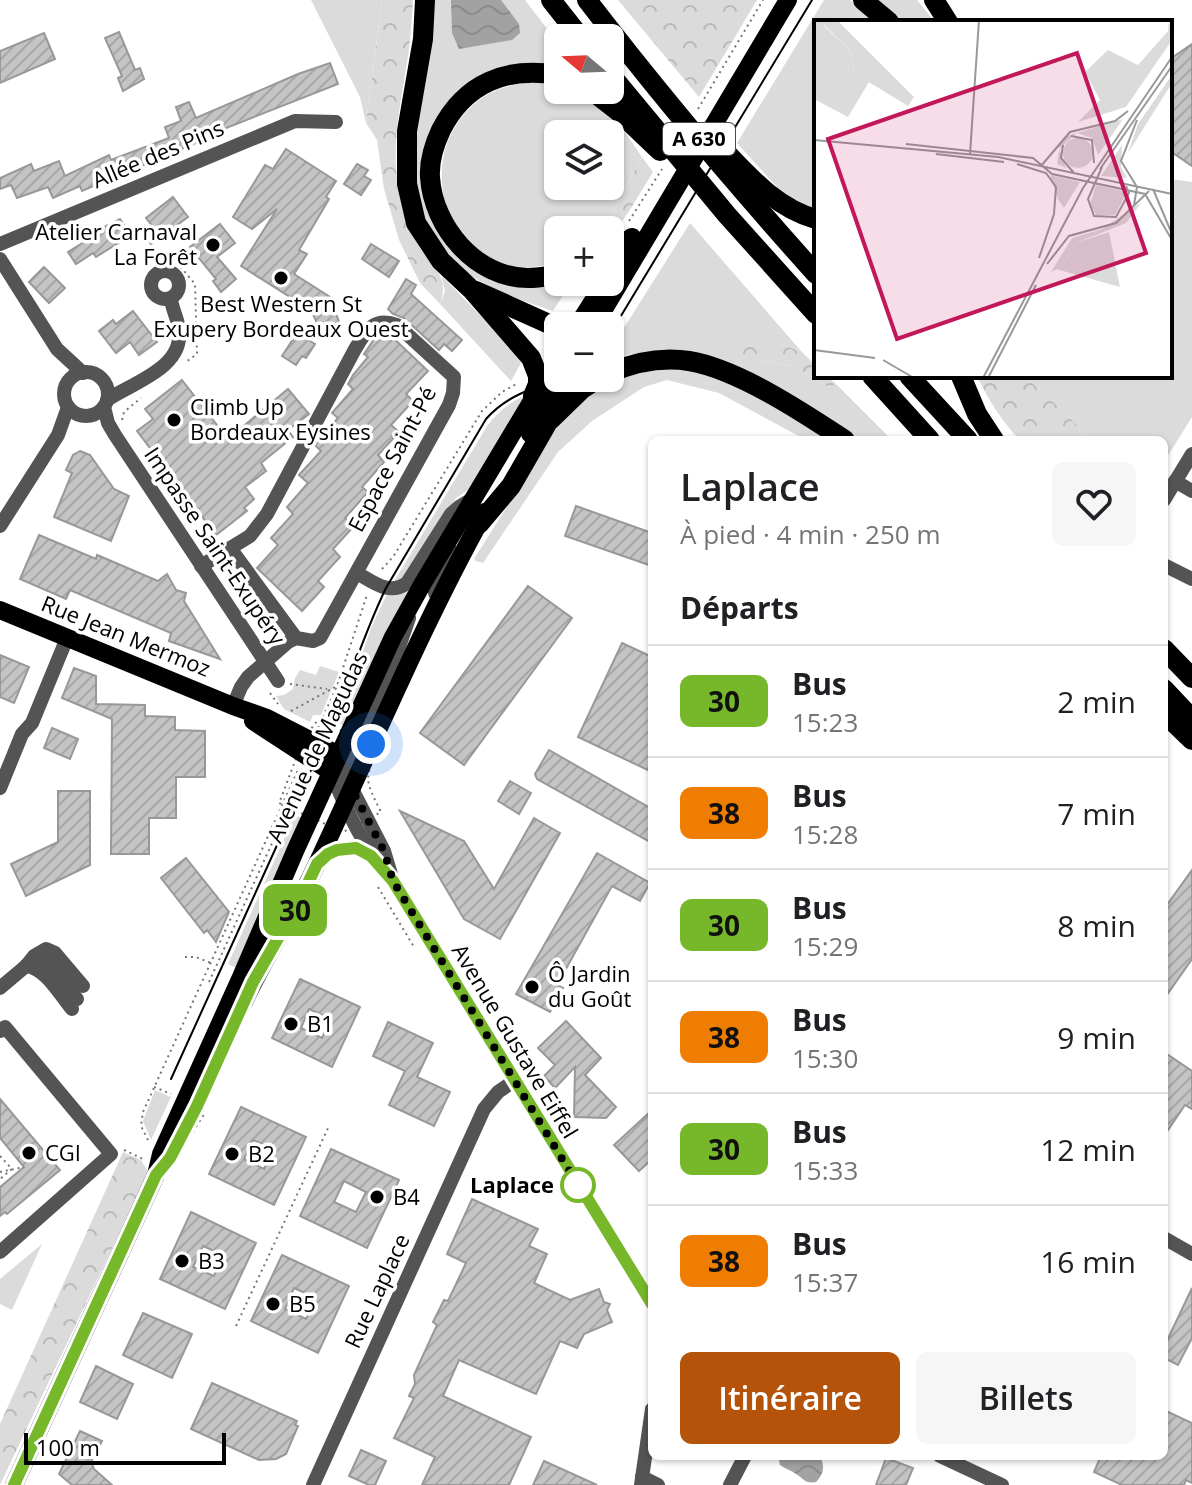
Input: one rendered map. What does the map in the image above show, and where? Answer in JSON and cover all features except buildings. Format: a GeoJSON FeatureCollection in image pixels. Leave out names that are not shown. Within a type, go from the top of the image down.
{"type":"FeatureCollection","features":[{"type":"Feature","properties":{"kind":"highway"},"geometry":{"type":"LineString","coordinates":[[425,0],[423,39],[407,131],[407,184],[416,223],[441,261],[472,290],[531,358],[538,376],[533,396]]}},
{"type":"Feature","properties":{"kind":"highway"},"geometry":{"type":"LineString","coordinates":[[551,0],[570,24]]}},
{"type":"Feature","properties":{"kind":"highway","name":"A 630"},"geometry":{"type":"LineString","coordinates":[[587,0],[606,24]]}},
{"type":"Feature","properties":{"kind":"highway"},"geometry":{"type":"LineString","coordinates":[[863,0],[887,20]]}},
{"type":"Feature","properties":{"kind":"highway"},"geometry":{"type":"LineString","coordinates":[[934,0],[947,20]]}},
{"type":"Feature","properties":{"kind":"highway"},"geometry":{"type":"LineString","coordinates":[[624,46],[747,174],[774,198],[794,211],[814,218]]}},
{"type":"Feature","properties":{"kind":"highway","name":"A 630"},"geometry":{"type":"LineString","coordinates":[[624,47],[736,184],[814,272]]}},
{"type":"Feature","properties":{"kind":"highway"},"geometry":{"type":"LineString","coordinates":[[544,73],[512,74],[475,88],[449,115],[438,135],[431,156],[430,176],[441,218],[469,255],[489,269],[509,275],[526,279],[544,277]]}},
{"type":"Feature","properties":{"kind":"highway","name":"A 630"},"geometry":{"type":"LineString","coordinates":[[624,91],[727,215],[814,312]]}},
{"type":"Feature","properties":{"kind":"highway"},"geometry":{"type":"LineString","coordinates":[[609,104],[727,215]]}},
{"type":"Feature","properties":{"kind":"highway"},"geometry":{"type":"LineString","coordinates":[[624,244],[632,238]]}},
{"type":"Feature","properties":{"kind":"highway"},"geometry":{"type":"LineString","coordinates":[[472,290],[544,322]]}},
{"type":"Feature","properties":{"kind":"highway"},"geometry":{"type":"LineString","coordinates":[[624,367],[673,360],[711,367],[758,388],[839,436]]}},
{"type":"Feature","properties":{"kind":"highway"},"geometry":{"type":"LineString","coordinates":[[874,378],[926,436]]}},
{"type":"Feature","properties":{"kind":"highway"},"geometry":{"type":"LineString","coordinates":[[911,378],[964,436]]}},
{"type":"Feature","properties":{"kind":"highway"},"geometry":{"type":"LineString","coordinates":[[962,378],[977,414],[991,436]]}},
{"type":"Feature","properties":{"kind":"highway"},"geometry":{"type":"LineString","coordinates":[[479,524],[511,486],[548,422],[579,392]]}},
{"type":"Feature","properties":{"kind":"highway"},"geometry":{"type":"LineString","coordinates":[[1168,653],[1192,678]]}},
{"type":"Feature","properties":{"kind":"highway"},"geometry":{"type":"LineString","coordinates":[[1168,693],[1192,719]]}},
{"type":"Feature","properties":{"kind":"highway"},"geometry":{"type":"LineString","coordinates":[[1168,717],[1192,740]]}},
{"type":"Feature","properties":{"kind":"main road"},"geometry":{"type":"LineString","coordinates":[[602,312],[774,0]]}},
{"type":"Feature","properties":{"kind":"main road"},"geometry":{"type":"LineString","coordinates":[[724,88],[788,0]]}},
{"type":"Feature","properties":{"kind":"main road"},"geometry":{"type":"LineString","coordinates":[[624,251],[656,211]]}},
{"type":"Feature","properties":{"kind":"main road","name":"Avenue de Magudas"},"geometry":{"type":"LineString","coordinates":[[14,1485],[151,1167],[161,1154],[241,977],[337,782],[393,637],[544,379]]}},
{"type":"Feature","properties":{"kind":"main road","name":"Avenue de Magudas"},"geometry":{"type":"LineString","coordinates":[[151,1167],[170,1158],[253,982],[301,898],[317,864],[337,782],[363,762],[440,598],[555,392]]}},
{"type":"Feature","properties":{"kind":"main road","name":"Rue Jean Mermoz"},"geometry":{"type":"LineString","coordinates":[[0,610],[272,720],[337,782]]}},
{"type":"Feature","properties":{"kind":"main road","name":"Rue Jean Mermoz"},"geometry":{"type":"LineString","coordinates":[[233,706],[337,782]]}},
{"type":"Feature","properties":{"kind":"main road"},"geometry":{"type":"LineString","coordinates":[[281,932],[289,894],[337,782]]}},
{"type":"Feature","properties":{"kind":"street","name":"Allée des Pins"},"geometry":{"type":"LineString","coordinates":[[0,244],[295,121],[336,122]]}},
{"type":"Feature","properties":{"kind":"street"},"geometry":{"type":"LineString","coordinates":[[0,259],[57,349],[68,381]]}},
{"type":"Feature","properties":{"kind":"street"},"geometry":{"type":"LineString","coordinates":[[0,526],[68,424],[151,375],[175,354],[179,330],[171,299]]}},
{"type":"Feature","properties":{"kind":"street","name":"Espace Saint-Pé"},"geometry":{"type":"LineString","coordinates":[[201,566],[250,536],[267,514],[363,336],[379,321],[397,325],[454,377],[453,393],[320,638],[313,641],[296,638]]}},
{"type":"Feature","properties":{"kind":"street"},"geometry":{"type":"LineString","coordinates":[[57,349],[83,373]]}},
{"type":"Feature","properties":{"kind":"street"},"geometry":{"type":"LineString","coordinates":[[90,373],[104,382],[106,387],[97,409],[72,412],[68,407],[64,389],[77,374],[90,373]]}},
{"type":"Feature","properties":{"kind":"street"},"geometry":{"type":"LineString","coordinates":[[104,382],[131,385]]}},
{"type":"Feature","properties":{"kind":"street"},"geometry":{"type":"LineString","coordinates":[[58,435],[68,407]]}},
{"type":"Feature","properties":{"kind":"street","name":"Impasse Saint-Exupéry"},"geometry":{"type":"LineString","coordinates":[[97,409],[278,681]]}},
{"type":"Feature","properties":{"kind":"street"},"geometry":{"type":"LineString","coordinates":[[1168,493],[1192,454]]}},
{"type":"Feature","properties":{"kind":"street"},"geometry":{"type":"LineString","coordinates":[[1175,481],[1192,491]]}},
{"type":"Feature","properties":{"kind":"street"},"geometry":{"type":"LineString","coordinates":[[357,573],[373,582],[399,589],[407,583],[451,514],[472,499]]}},
{"type":"Feature","properties":{"kind":"street"},"geometry":{"type":"LineString","coordinates":[[440,598],[434,590],[436,581],[467,520],[472,499]]}},
{"type":"Feature","properties":{"kind":"street"},"geometry":{"type":"LineString","coordinates":[[230,548],[296,638],[248,677],[233,706]]}},
{"type":"Feature","properties":{"kind":"street"},"geometry":{"type":"LineString","coordinates":[[1168,567],[1192,579]]}},
{"type":"Feature","properties":{"kind":"street"},"geometry":{"type":"LineString","coordinates":[[0,788],[22,734],[32,723],[67,638]]}},
{"type":"Feature","properties":{"kind":"street","name":"Avenue Gustave Eiffel"},"geometry":{"type":"LineString","coordinates":[[337,782],[371,856],[393,881],[648,1298]]}},
{"type":"Feature","properties":{"kind":"street","name":"Avenue Gustave Eiffel"},"geometry":{"type":"LineString","coordinates":[[337,782],[384,851],[393,881]]}},
{"type":"Feature","properties":{"kind":"street"},"geometry":{"type":"LineString","coordinates":[[317,864],[328,854],[347,848],[356,848],[371,856]]}},
{"type":"Feature","properties":{"kind":"street"},"geometry":{"type":"LineString","coordinates":[[0,988],[41,950],[52,950],[77,998],[32,966],[26,966]]}},
{"type":"Feature","properties":{"kind":"street"},"geometry":{"type":"LineString","coordinates":[[0,1031],[5,1027],[111,1154],[0,1252]]}},
{"type":"Feature","properties":{"kind":"street","name":"Rue Laplace"},"geometry":{"type":"LineString","coordinates":[[313,1485],[484,1109],[498,1092],[514,1081]]}},
{"type":"Feature","properties":{"kind":"street"},"geometry":{"type":"LineString","coordinates":[[1168,1240],[1192,1254]]}},
{"type":"Feature","properties":{"kind":"street"},"geometry":{"type":"LineString","coordinates":[[648,1438],[642,1481],[658,1485]]}},
{"type":"Feature","properties":{"kind":"street"},"geometry":{"type":"LineString","coordinates":[[730,1485],[743,1460]]}},
{"type":"Feature","properties":{"kind":"street"},"geometry":{"type":"LineString","coordinates":[[948,1460],[994,1483]]}},
{"type":"Feature","properties":{"kind":"path"},"geometry":{"type":"LineString","coordinates":[[724,88],[763,0]]}},
{"type":"Feature","properties":{"kind":"path"},"geometry":{"type":"LineString","coordinates":[[272,720],[337,686],[373,582],[393,557],[482,411],[507,389],[523,381],[534,366]]}},
{"type":"Feature","properties":{"kind":"path"},"geometry":{"type":"LineString","coordinates":[[278,681],[329,689]]}},
{"type":"Feature","properties":{"kind":"path"},"geometry":{"type":"LineString","coordinates":[[152,1146],[143,1130],[143,1112],[298,771]]}},
{"type":"Feature","properties":{"kind":"path"},"geometry":{"type":"LineString","coordinates":[[293,780],[337,782]]}},
{"type":"Feature","properties":{"kind":"path"},"geometry":{"type":"LineString","coordinates":[[209,982],[288,807]]}},
{"type":"Feature","properties":{"kind":"path"},"geometry":{"type":"LineString","coordinates":[[185,957],[196,957],[241,977]]}},
{"type":"Feature","properties":{"kind":"path"},"geometry":{"type":"LineString","coordinates":[[236,1326],[329,1126]]}},
{"type":"Feature","properties":{"kind":"path"},"geometry":{"type":"LineString","coordinates":[[124,1150],[151,1167]]}},
{"type":"Feature","properties":{"kind":"path"},"geometry":{"type":"LineString","coordinates":[[0,1156],[12,1169]]}},
{"type":"Feature","properties":{"kind":"path"},"geometry":{"type":"LineString","coordinates":[[0,1172],[24,1167]]}},
{"type":"Feature","properties":{"kind":"path"},"geometry":{"type":"LineString","coordinates":[[0,1179],[12,1169]]}},
{"type":"Feature","properties":{"kind":"green space"},"geometry":{"type":"Polygon","coordinates":[[[311,0],[382,0],[366,123],[360,97],[311,0]]]}},
{"type":"Feature","properties":{"kind":"green space"},"geometry":{"type":"Polygon","coordinates":[[[382,0],[413,0],[396,143],[397,181],[408,224],[441,279],[443,294],[440,304],[420,283],[399,240],[384,189],[377,140],[366,123],[382,0]]]}},
{"type":"Feature","properties":{"kind":"green space"},"geometry":{"type":"Polygon","coordinates":[[[434,0],[525,0],[544,25],[544,68],[494,71],[477,77],[457,91],[436,122],[436,221],[458,253],[544,278],[544,296],[563,296],[553,311],[499,291],[473,277],[451,259],[436,240],[426,221],[416,179],[419,113],[434,0]]]}},
{"type":"Feature","properties":{"kind":"green space"},"geometry":{"type":"Polygon","coordinates":[[[618,0],[757,0],[699,97],[618,0]]]}},
{"type":"Feature","properties":{"kind":"green space"},"geometry":{"type":"Polygon","coordinates":[[[824,0],[850,0],[875,20],[814,20],[814,208],[787,198],[737,143],[824,0]]]}},
{"type":"Feature","properties":{"kind":"green space"},"geometry":{"type":"Polygon","coordinates":[[[876,0],[917,0],[933,20],[898,20],[876,0]]]}},
{"type":"Feature","properties":{"kind":"green space"},"geometry":{"type":"Polygon","coordinates":[[[544,82],[544,104],[599,104],[615,120],[544,120],[544,200],[619,200],[612,216],[544,216],[544,265],[530,267],[503,264],[479,251],[460,232],[448,210],[442,186],[443,160],[450,136],[464,114],[492,92],[544,82]]]}},
{"type":"Feature","properties":{"kind":"green space"},"geometry":{"type":"Polygon","coordinates":[[[624,132],[642,157],[624,190],[624,132]]]}},
{"type":"Feature","properties":{"kind":"green space"},"geometry":{"type":"Polygon","coordinates":[[[642,157],[653,172],[624,219],[624,216],[612,216],[619,200],[624,200],[624,190],[642,157]]]}},
{"type":"Feature","properties":{"kind":"green space"},"geometry":{"type":"Polygon","coordinates":[[[1172,179],[1192,182],[1192,417],[1168,456],[1168,436],[1086,436],[1027,378],[1172,378],[1172,179]]]}},
{"type":"Feature","properties":{"kind":"green space"},"geometry":{"type":"Polygon","coordinates":[[[690,223],[801,351],[772,342],[740,367],[653,351],[624,356],[624,328],[690,223]]]}},
{"type":"Feature","properties":{"kind":"green space"},"geometry":{"type":"Polygon","coordinates":[[[441,275],[513,349],[521,363],[511,381],[440,304],[445,291],[441,275]]]}},
{"type":"Feature","properties":{"kind":"green space"},"geometry":{"type":"Polygon","coordinates":[[[772,342],[801,351],[814,364],[814,378],[829,378],[836,384],[829,387],[792,366],[762,360],[755,375],[740,367],[735,358],[746,343],[772,342]]]}},
{"type":"Feature","properties":{"kind":"green space"},"geometry":{"type":"Polygon","coordinates":[[[762,360],[792,366],[829,387],[836,384],[888,436],[853,436],[755,375],[762,360]]]}},
{"type":"Feature","properties":{"kind":"green space"},"geometry":{"type":"Polygon","coordinates":[[[653,369],[684,370],[704,374],[742,389],[823,436],[799,436],[719,393],[667,380],[644,387],[592,421],[558,452],[483,563],[476,561],[474,559],[563,418],[597,392],[624,392],[624,377],[653,369]]]}},
{"type":"Feature","properties":{"kind":"green space"},"geometry":{"type":"Polygon","coordinates":[[[978,378],[1027,378],[1086,436],[1016,436],[978,378]]]}},
{"type":"Feature","properties":{"kind":"green space"},"geometry":{"type":"Polygon","coordinates":[[[525,396],[471,488],[456,498],[407,576],[392,585],[487,426],[504,408],[525,396]]]}},
{"type":"Feature","properties":{"kind":"green space"},"geometry":{"type":"Polygon","coordinates":[[[423,563],[345,726],[336,722],[387,594],[423,563]]]}},
{"type":"Feature","properties":{"kind":"green space"},"geometry":{"type":"Polygon","coordinates":[[[320,666],[339,672],[321,715],[313,715],[310,722],[284,709],[276,696],[293,689],[300,670],[316,675],[320,666]]]}},
{"type":"Feature","properties":{"kind":"green space"},"geometry":{"type":"Polygon","coordinates":[[[295,815],[303,818],[240,970],[228,964],[295,815]]]}},
{"type":"Feature","properties":{"kind":"green space"},"geometry":{"type":"Polygon","coordinates":[[[155,1090],[171,1097],[151,1140],[143,1121],[155,1090]]]}},
{"type":"Feature","properties":{"kind":"green space"},"geometry":{"type":"Polygon","coordinates":[[[123,1152],[141,1160],[148,1172],[0,1485],[0,1424],[123,1152]]]}},
{"type":"Feature","properties":{"kind":"green space"},"geometry":{"type":"Polygon","coordinates":[[[42,1244],[12,1310],[0,1304],[0,1279],[42,1244]]]}},
{"type":"Feature","properties":{"kind":"water"},"geometry":{"type":"Polygon","coordinates":[[[451,0],[501,0],[519,24],[520,33],[512,40],[459,49],[452,33],[451,0]]]}},
{"type":"Feature","properties":{"kind":"water"},"geometry":{"type":"Polygon","coordinates":[[[779,1460],[821,1460],[823,1467],[816,1482],[807,1482],[780,1465],[779,1460]]]}},
{"type":"Feature","properties":{"kind":"tram line"},"geometry":{"type":"LineString","coordinates":[[623,312],[812,0]]}},
{"type":"Feature","properties":{"kind":"tram line"},"geometry":{"type":"LineString","coordinates":[[171,1079],[331,726],[386,588],[486,419],[513,397],[544,385]]}},
{"type":"Feature","properties":{"kind":"bus line","name":"30"},"geometry":{"type":"LineString","coordinates":[[14,1485],[156,1175],[170,1158],[197,1106],[253,982],[317,864],[337,850],[363,850],[393,881],[648,1298]]}},
{"type":"Feature","properties":{"kind":"place","name":"Atelier Carnaval La Forêt"},"geometry":{"type":"Point","coordinates":[213,245]}},
{"type":"Feature","properties":{"kind":"place","name":"Best Western St Exupery Bordeaux Ouest"},"geometry":{"type":"Point","coordinates":[281,278]}},
{"type":"Feature","properties":{"kind":"place","name":"Climb Up Bordeaux Eysines"},"geometry":{"type":"Point","coordinates":[174,420]}},
{"type":"Feature","properties":{"kind":"place","name":"Ô Jardin du Goût"},"geometry":{"type":"Point","coordinates":[532,987]}},
{"type":"Feature","properties":{"kind":"place","name":"B1"},"geometry":{"type":"Point","coordinates":[291,1024]}},
{"type":"Feature","properties":{"kind":"place","name":"CGI"},"geometry":{"type":"Point","coordinates":[29,1153]}},
{"type":"Feature","properties":{"kind":"place","name":"B2"},"geometry":{"type":"Point","coordinates":[232,1154]}},
{"type":"Feature","properties":{"kind":"place","name":"Laplace"},"geometry":{"type":"Point","coordinates":[578,1185]}},
{"type":"Feature","properties":{"kind":"place","name":"B4"},"geometry":{"type":"Point","coordinates":[377,1197]}},
{"type":"Feature","properties":{"kind":"place","name":"B3"},"geometry":{"type":"Point","coordinates":[182,1261]}},
{"type":"Feature","properties":{"kind":"place","name":"B5"},"geometry":{"type":"Point","coordinates":[273,1304]}},
{"type":"Feature","properties":{"kind":"route"},"geometry":{"type":"LineString","coordinates":[[371,744],[351,787],[388,859],[393,881],[578,1185]]}}]}
